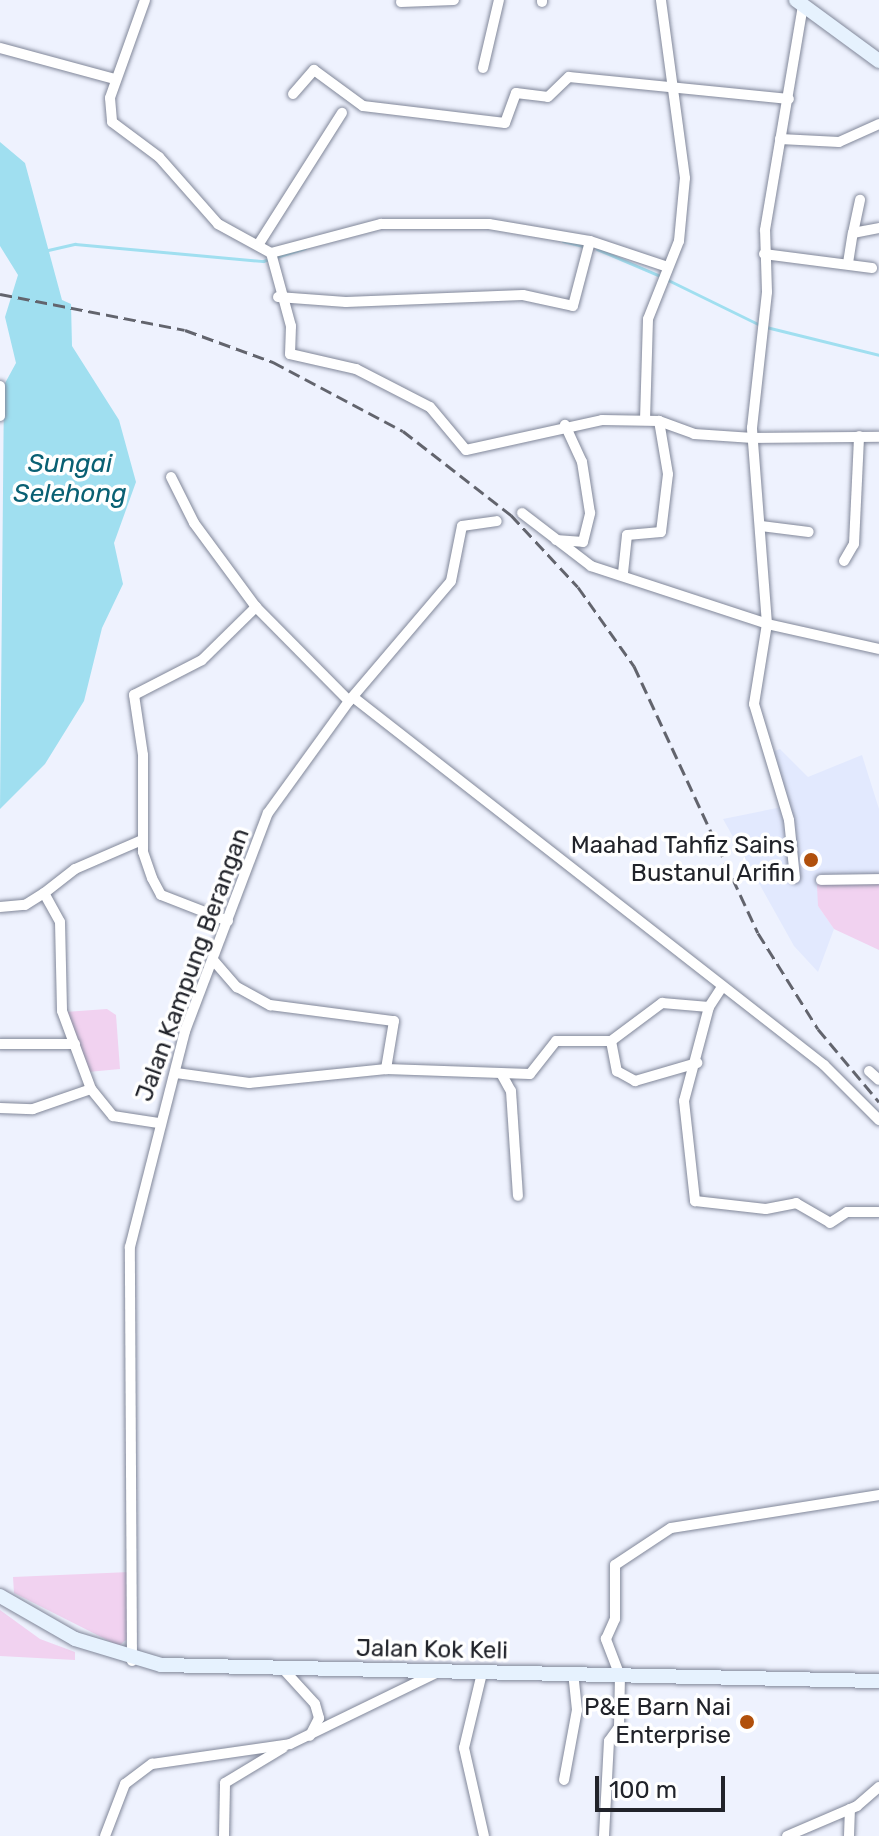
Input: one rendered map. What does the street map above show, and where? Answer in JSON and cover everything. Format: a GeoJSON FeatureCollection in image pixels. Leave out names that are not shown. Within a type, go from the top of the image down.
{"type":"FeatureCollection","features":[{"type":"Feature","properties":{"kind":"street"},"geometry":{"type":"LineString","coordinates":[[145,0],[115,79],[108,107],[118,129],[159,157],[218,224],[260,242],[271,258],[278,297],[291,326],[290,354],[356,369],[430,407],[457,448],[565,425],[645,420],[659,421],[694,434],[753,438],[879,437]]}},
{"type":"Feature","properties":{"kind":"street"},"geometry":{"type":"LineString","coordinates":[[401,2],[454,0]]}},
{"type":"Feature","properties":{"kind":"street"},"geometry":{"type":"LineString","coordinates":[[483,68],[499,0]]}},
{"type":"Feature","properties":{"kind":"street"},"geometry":{"type":"LineString","coordinates":[[645,420],[648,319],[679,241],[685,178],[661,0]]}},
{"type":"Feature","properties":{"kind":"street"},"geometry":{"type":"LineString","coordinates":[[799,2],[879,61]]}},
{"type":"Feature","properties":{"kind":"street"},"geometry":{"type":"LineString","coordinates":[[795,878],[789,820],[754,704],[767,624],[753,438],[764,254],[780,139],[789,99],[799,2]]}},
{"type":"Feature","properties":{"kind":"street"},"geometry":{"type":"LineString","coordinates":[[0,48],[115,79]]}},
{"type":"Feature","properties":{"kind":"street"},"geometry":{"type":"LineString","coordinates":[[293,94],[314,70],[363,106],[505,123],[516,93],[548,97],[562,79],[671,83],[789,99]]}},
{"type":"Feature","properties":{"kind":"street"},"geometry":{"type":"LineString","coordinates":[[260,242],[342,113]]}},
{"type":"Feature","properties":{"kind":"street"},"geometry":{"type":"LineString","coordinates":[[780,139],[839,142],[879,124]]}},
{"type":"Feature","properties":{"kind":"street"},"geometry":{"type":"LineString","coordinates":[[848,263],[860,200]]}},
{"type":"Feature","properties":{"kind":"street"},"geometry":{"type":"LineString","coordinates":[[271,258],[381,224],[489,224],[590,241],[668,267]]}},
{"type":"Feature","properties":{"kind":"street"},"geometry":{"type":"LineString","coordinates":[[853,233],[879,228]]}},
{"type":"Feature","properties":{"kind":"street"},"geometry":{"type":"LineString","coordinates":[[278,297],[346,302],[523,295],[573,306],[590,241]]}},
{"type":"Feature","properties":{"kind":"street"},"geometry":{"type":"LineString","coordinates":[[764,254],[872,268]]}},
{"type":"Feature","properties":{"kind":"street"},"geometry":{"type":"LineString","coordinates":[[0,386],[0,416]]}},
{"type":"Feature","properties":{"kind":"street"},"geometry":{"type":"LineString","coordinates":[[623,573],[627,535],[661,532],[668,474],[659,421]]}},
{"type":"Feature","properties":{"kind":"street"},"geometry":{"type":"LineString","coordinates":[[556,540],[583,542],[590,513],[582,462],[565,425]]}},
{"type":"Feature","properties":{"kind":"street"},"geometry":{"type":"LineString","coordinates":[[844,561],[854,544],[859,436]]}},
{"type":"Feature","properties":{"kind":"street"},"geometry":{"type":"LineString","coordinates":[[171,477],[194,523],[256,607],[351,699],[720,990],[824,1065],[879,1120]]}},
{"type":"Feature","properties":{"kind":"street"},"geometry":{"type":"LineString","coordinates":[[522,513],[582,562],[623,573],[767,624],[879,649]]}},
{"type":"Feature","properties":{"kind":"street","name":"Jalan Kampung Berangan"},"geometry":{"type":"LineString","coordinates":[[132,1661],[130,1247],[158,1123],[268,813],[351,699],[451,581],[462,526],[497,521]]}},
{"type":"Feature","properties":{"kind":"street"},"geometry":{"type":"LineString","coordinates":[[761,526],[809,532]]}},
{"type":"Feature","properties":{"kind":"street"},"geometry":{"type":"LineString","coordinates":[[228,921],[161,895],[142,840],[143,755],[134,695],[202,660],[256,607]]}},
{"type":"Feature","properties":{"kind":"street"},"geometry":{"type":"LineString","coordinates":[[0,907],[25,905],[75,869],[142,840]]}},
{"type":"Feature","properties":{"kind":"street"},"geometry":{"type":"LineString","coordinates":[[821,880],[879,879]]}},
{"type":"Feature","properties":{"kind":"street"},"geometry":{"type":"LineString","coordinates":[[44,893],[60,922],[62,1011],[91,1089],[113,1116],[158,1123]]}},
{"type":"Feature","properties":{"kind":"street"},"geometry":{"type":"LineString","coordinates":[[214,961],[237,987],[270,1005],[394,1021],[386,1069]]}},
{"type":"Feature","properties":{"kind":"street"},"geometry":{"type":"LineString","coordinates":[[720,990],[709,1007],[699,1062],[688,1079],[683,1120],[697,1203],[766,1209],[796,1203],[830,1223],[850,1211],[879,1212]]}},
{"type":"Feature","properties":{"kind":"street"},"geometry":{"type":"LineString","coordinates":[[176,1073],[258,1083],[386,1069],[502,1075],[535,1072],[556,1041],[611,1041],[655,1005],[709,1007]]}},
{"type":"Feature","properties":{"kind":"street"},"geometry":{"type":"LineString","coordinates":[[611,1041],[617,1071],[635,1081],[699,1062]]}},
{"type":"Feature","properties":{"kind":"street"},"geometry":{"type":"LineString","coordinates":[[0,1044],[75,1044]]}},
{"type":"Feature","properties":{"kind":"street"},"geometry":{"type":"LineString","coordinates":[[869,1071],[879,1080]]}},
{"type":"Feature","properties":{"kind":"street"},"geometry":{"type":"LineString","coordinates":[[502,1075],[511,1091],[518,1196]]}},
{"type":"Feature","properties":{"kind":"street"},"geometry":{"type":"LineString","coordinates":[[0,1108],[33,1109],[91,1089]]}},
{"type":"Feature","properties":{"kind":"street"},"geometry":{"type":"LineString","coordinates":[[604,1836],[620,1676],[606,1639],[615,1619],[615,1565],[656,1536],[684,1525],[879,1495]]}},
{"type":"Feature","properties":{"kind":"street","name":"Jalan Kok Keli"},"geometry":{"type":"LineString","coordinates":[[0,1596],[39,1622],[132,1661],[284,1670],[879,1681]]}},
{"type":"Feature","properties":{"kind":"street"},"geometry":{"type":"LineString","coordinates":[[284,1670],[315,1704],[319,1718],[308,1737]]}},
{"type":"Feature","properties":{"kind":"street"},"geometry":{"type":"LineString","coordinates":[[224,1836],[225,1783],[290,1744],[438,1672]]}},
{"type":"Feature","properties":{"kind":"street"},"geometry":{"type":"LineString","coordinates":[[482,1673],[464,1748],[484,1836]]}},
{"type":"Feature","properties":{"kind":"street"},"geometry":{"type":"LineString","coordinates":[[564,1780],[577,1710],[573,1673]]}},
{"type":"Feature","properties":{"kind":"street"},"geometry":{"type":"LineString","coordinates":[[105,1836],[120,1794],[142,1769],[202,1753],[290,1744]]}},
{"type":"Feature","properties":{"kind":"street"},"geometry":{"type":"LineString","coordinates":[[787,1836],[850,1809],[879,1787]]}},
{"type":"Feature","properties":{"kind":"street"},"geometry":{"type":"LineString","coordinates":[[849,1836],[850,1809]]}},
{"type":"Feature","properties":{"kind":"shaded area","name":"Maahad Tahfiz Sains Bustanul Arifin"},"geometry":{"type":"Polygon","coordinates":[[[780,749],[808,777],[862,755],[879,809],[879,876],[818,906],[834,929],[818,972],[794,946],[723,819],[787,806],[772,752],[780,749]]]}},
{"type":"Feature","properties":{"kind":"shaded area"},"geometry":{"type":"Polygon","coordinates":[[[879,876],[879,950],[834,929],[818,906],[817,886],[819,877],[879,876]]]}},
{"type":"Feature","properties":{"kind":"shaded area"},"geometry":{"type":"Polygon","coordinates":[[[107,1009],[116,1015],[120,1069],[88,1072],[65,1012],[107,1009]]]}},
{"type":"Feature","properties":{"kind":"shaded area"},"geometry":{"type":"Polygon","coordinates":[[[130,1572],[127,1639],[119,1646],[14,1593],[13,1577],[130,1572]]]}},
{"type":"Feature","properties":{"kind":"shaded area"},"geometry":{"type":"Polygon","coordinates":[[[0,1610],[40,1639],[75,1652],[75,1660],[0,1656],[0,1610]]]}},
{"type":"Feature","properties":{"kind":"water","name":"Sungai Selehong"},"geometry":{"type":"Polygon","coordinates":[[[0,142],[25,163],[62,300],[71,304],[72,346],[119,420],[136,482],[114,543],[123,584],[102,628],[84,701],[45,764],[0,809],[4,385],[16,363],[5,317],[18,275],[0,246],[0,142]]]}},
{"type":"Feature","properties":{"kind":"waterway"},"geometry":{"type":"LineString","coordinates":[[563,241],[583,246]]}},
{"type":"Feature","properties":{"kind":"waterway"},"geometry":{"type":"LineString","coordinates":[[48,250],[75,244],[263,261],[305,248]]}},
{"type":"Feature","properties":{"kind":"waterway"},"geometry":{"type":"LineString","coordinates":[[597,249],[660,276]]}},
{"type":"Feature","properties":{"kind":"waterway"},"geometry":{"type":"LineString","coordinates":[[668,280],[758,324]]}},
{"type":"Feature","properties":{"kind":"waterway"},"geometry":{"type":"LineString","coordinates":[[766,327],[879,355]]}},
{"type":"Feature","properties":{"kind":"railway"},"geometry":{"type":"LineString","coordinates":[[0,294],[185,330],[273,362],[403,431],[511,515],[578,587],[634,666],[758,933],[818,1029],[879,1102]]}},
{"type":"Feature","properties":{"kind":"place","name":"Maahad Tahfiz Sains Bustanul Arifin"},"geometry":{"type":"Point","coordinates":[811,860]}},
{"type":"Feature","properties":{"kind":"place","name":"P&E Barn Nai Enterprise"},"geometry":{"type":"Point","coordinates":[747,1722]}}]}
